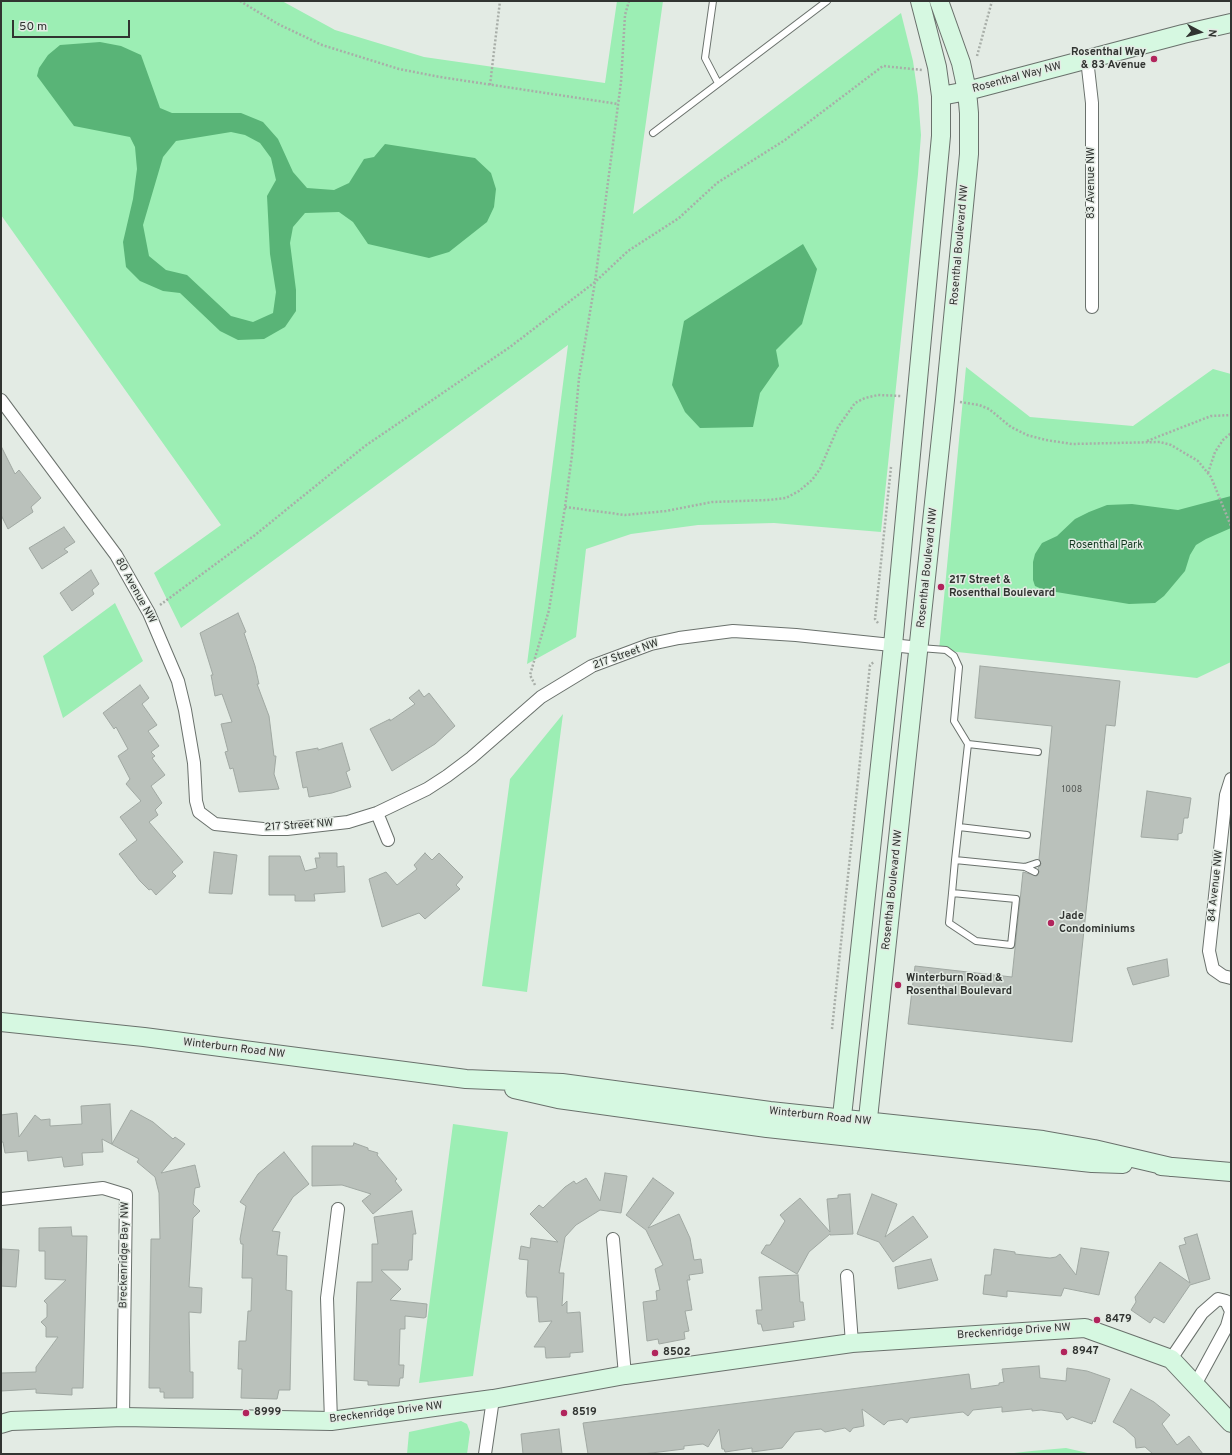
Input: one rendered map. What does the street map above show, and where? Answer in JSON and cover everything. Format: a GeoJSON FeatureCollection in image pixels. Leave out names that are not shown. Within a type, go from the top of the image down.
{"type":"FeatureCollection","features":[{"type":"Feature","properties":{"kind":"street"},"geometry":{"type":"LineString","coordinates":[[841,1127],[893,645],[941,136],[941,96],[938,67],[920,1]]}},
{"type":"Feature","properties":{"kind":"street","name":"Rosenthal Boulevard NW"},"geometry":{"type":"LineString","coordinates":[[867,1130],[920,648],[969,154],[969,113],[967,91],[961,63],[939,1]]}},
{"type":"Feature","properties":{"kind":"street","name":"Rosenthal Way NW"},"geometry":{"type":"LineString","coordinates":[[941,96],[967,91],[1183,34],[1231,23]]}},
{"type":"Feature","properties":{"kind":"street","name":"83 Avenue NW"},"geometry":{"type":"LineString","coordinates":[[1087,59],[1092,103],[1092,307]]}},
{"type":"Feature","properties":{"kind":"street","name":"80 Avenue NW"},"geometry":{"type":"LineString","coordinates":[[1,400],[116,555],[149,613],[178,681],[185,710],[194,763],[196,801],[199,812]]}},
{"type":"Feature","properties":{"kind":"street","name":"217 Street NW"},"geometry":{"type":"LineString","coordinates":[[199,812],[215,824],[263,829],[286,829],[348,822],[376,813],[427,789],[447,776],[471,758],[541,698],[586,670],[619,655],[651,644],[693,635],[733,631],[796,635],[920,648]]}},
{"type":"Feature","properties":{"kind":"street","name":"84 Avenue NW"},"geometry":{"type":"LineString","coordinates":[[1231,779],[1226,796],[1210,951],[1213,969],[1223,976],[1231,978]]}},
{"type":"Feature","properties":{"kind":"street"},"geometry":{"type":"LineString","coordinates":[[376,813],[388,840]]}},
{"type":"Feature","properties":{"kind":"street","name":"Winterburn Road NW"},"geometry":{"type":"LineString","coordinates":[[1,1022],[144,1037],[466,1079],[562,1083],[770,1111],[841,1127],[1092,1163],[1171,1166],[1231,1172]]}},
{"type":"Feature","properties":{"kind":"street","name":"Breckenridge Bay NW"},"geometry":{"type":"LineString","coordinates":[[1,1199],[102,1188],[126,1194],[123,1417]]}},
{"type":"Feature","properties":{"kind":"street"},"geometry":{"type":"LineString","coordinates":[[331,1421],[327,1298],[338,1209]]}},
{"type":"Feature","properties":{"kind":"street"},"geometry":{"type":"LineString","coordinates":[[613,1239],[625,1375]]}},
{"type":"Feature","properties":{"kind":"street"},"geometry":{"type":"LineString","coordinates":[[847,1276],[852,1343]]}},
{"type":"Feature","properties":{"kind":"street"},"geometry":{"type":"LineString","coordinates":[[1171,1359],[1202,1313],[1218,1299],[1226,1301],[1231,1311],[1227,1326],[1195,1385]]}},
{"type":"Feature","properties":{"kind":"street","name":"Breckenridge Drive NW"},"geometry":{"type":"LineString","coordinates":[[1,1424],[11,1421],[123,1417],[331,1421],[493,1399],[625,1375],[852,1343],[1086,1328],[1171,1359],[1231,1423]]}},
{"type":"Feature","properties":{"kind":"street"},"geometry":{"type":"LineString","coordinates":[[485,1454],[493,1399]]}},
{"type":"Feature","properties":{"kind":"lane"},"geometry":{"type":"LineString","coordinates":[[713,1],[705,58],[718,83]]}},
{"type":"Feature","properties":{"kind":"lane"},"geometry":{"type":"LineString","coordinates":[[653,134],[827,1]]}},
{"type":"Feature","properties":{"kind":"lane"},"geometry":{"type":"LineString","coordinates":[[920,648],[946,650],[954,656],[959,666],[954,722],[968,744],[955,860],[949,923],[976,941],[1011,945],[1016,899],[952,893]]}},
{"type":"Feature","properties":{"kind":"lane"},"geometry":{"type":"LineString","coordinates":[[968,744],[1038,752]]}},
{"type":"Feature","properties":{"kind":"lane"},"geometry":{"type":"LineString","coordinates":[[959,827],[1026,835]]}},
{"type":"Feature","properties":{"kind":"lane"},"geometry":{"type":"LineString","coordinates":[[955,860],[1025,867],[1035,872]]}},
{"type":"Feature","properties":{"kind":"lane"},"geometry":{"type":"LineString","coordinates":[[1025,867],[1036,863]]}},
{"type":"Feature","properties":{"kind":"path"},"geometry":{"type":"LineString","coordinates":[[240,1],[278,24],[338,51],[399,69],[490,85],[618,104]]}},
{"type":"Feature","properties":{"kind":"path"},"geometry":{"type":"LineString","coordinates":[[490,85],[500,1]]}},
{"type":"Feature","properties":{"kind":"path"},"geometry":{"type":"LineString","coordinates":[[534,684],[530,675],[548,610],[565,507],[572,455],[578,378],[595,282],[618,104],[625,15],[629,1]]}},
{"type":"Feature","properties":{"kind":"path"},"geometry":{"type":"LineString","coordinates":[[976,60],[992,1]]}},
{"type":"Feature","properties":{"kind":"path"},"geometry":{"type":"LineString","coordinates":[[161,605],[255,535],[365,446],[510,347],[595,282],[628,251],[679,218],[717,183],[785,140],[883,66],[924,69]]}},
{"type":"Feature","properties":{"kind":"path"},"geometry":{"type":"LineString","coordinates":[[898,403],[900,388]]}},
{"type":"Feature","properties":{"kind":"path"},"geometry":{"type":"LineString","coordinates":[[565,507],[625,515],[666,511],[712,502],[786,498],[799,491],[812,480],[820,469],[838,427],[855,403],[865,398],[878,395],[907,396]]}},
{"type":"Feature","properties":{"kind":"path"},"geometry":{"type":"LineString","coordinates":[[958,402],[979,405],[989,409],[1011,427],[1027,435],[1046,440],[1072,444],[1160,442],[1171,445],[1198,461],[1211,477],[1231,526]]}},
{"type":"Feature","properties":{"kind":"path"},"geometry":{"type":"LineString","coordinates":[[1145,442],[1211,416],[1231,415]]}},
{"type":"Feature","properties":{"kind":"path"},"geometry":{"type":"LineString","coordinates":[[1208,473],[1215,452],[1223,440],[1231,433]]}},
{"type":"Feature","properties":{"kind":"path"},"geometry":{"type":"LineString","coordinates":[[878,622],[875,619],[892,465]]}},
{"type":"Feature","properties":{"kind":"path"},"geometry":{"type":"LineString","coordinates":[[832,1029],[870,665],[874,662]]}},
{"type":"Feature","properties":{"kind":"green space"},"geometry":{"type":"Polygon","coordinates":[[[1,1],[282,1],[335,30],[424,57],[605,83],[617,1],[663,1],[633,214],[901,13],[913,61],[918,96],[921,135],[881,532],[774,523],[698,525],[631,534],[586,549],[576,637],[527,664],[568,345],[181,628],[154,573],[221,525],[1,215],[1,1]]]}},
{"type":"Feature","properties":{"kind":"green space","name":"Rosenthal Park"},"geometry":{"type":"Polygon","coordinates":[[[966,367],[1030,417],[1133,426],[1213,369],[1231,374],[1231,662],[1197,678],[939,650],[966,367]]]}},
{"type":"Feature","properties":{"kind":"green space"},"geometry":{"type":"Polygon","coordinates":[[[115,603],[143,661],[63,718],[43,656],[115,603]]]}},
{"type":"Feature","properties":{"kind":"green space"},"geometry":{"type":"Polygon","coordinates":[[[563,714],[527,992],[482,986],[510,779],[563,714]]]}},
{"type":"Feature","properties":{"kind":"green space"},"geometry":{"type":"Polygon","coordinates":[[[453,1124],[508,1132],[473,1376],[419,1383],[453,1124]]]}},
{"type":"Feature","properties":{"kind":"green space"},"geometry":{"type":"Polygon","coordinates":[[[461,1421],[467,1424],[470,1432],[467,1454],[407,1454],[409,1432],[461,1421]]]}},
{"type":"Feature","properties":{"kind":"green space"},"geometry":{"type":"Polygon","coordinates":[[[1066,1448],[1092,1454],[1005,1454],[1032,1451],[1066,1448]]]}},
{"type":"Feature","properties":{"kind":"shaded area"},"geometry":{"type":"Polygon","coordinates":[[[100,42],[121,46],[141,55],[160,108],[172,113],[241,113],[263,122],[278,139],[293,172],[307,188],[334,190],[349,183],[364,159],[374,157],[385,144],[475,158],[491,173],[496,189],[494,207],[487,222],[449,252],[429,258],[368,244],[353,222],[339,212],[305,213],[293,227],[290,243],[296,290],[296,311],[285,327],[264,339],[238,340],[220,331],[180,293],[163,291],[140,281],[126,267],[123,242],[133,199],[137,169],[135,147],[130,137],[74,126],[37,76],[39,68],[48,55],[60,45],[100,42]],[[231,132],[176,141],[163,157],[143,225],[149,256],[166,270],[187,275],[231,316],[253,322],[273,313],[276,292],[270,254],[267,196],[276,180],[271,158],[260,143],[245,135],[231,132]]]}},
{"type":"Feature","properties":{"kind":"shaded area"},"geometry":{"type":"Polygon","coordinates":[[[803,244],[817,269],[802,324],[776,350],[779,366],[760,393],[753,427],[700,428],[685,412],[672,385],[684,321],[803,244]]]}},
{"type":"Feature","properties":{"kind":"shaded area"},"geometry":{"type":"Polygon","coordinates":[[[1231,496],[1231,528],[1196,545],[1190,555],[1185,571],[1164,596],[1155,603],[1129,604],[1044,590],[1035,586],[1033,580],[1033,562],[1035,554],[1042,543],[1057,536],[1075,519],[1089,512],[1107,505],[1132,504],[1178,510],[1231,496]]]}},
{"type":"Feature","properties":{"kind":"building"},"geometry":{"type":"Polygon","coordinates":[[[1,446],[15,474],[19,470],[41,498],[31,507],[33,512],[8,529],[1,515],[1,446]]]}},
{"type":"Feature","properties":{"kind":"building"},"geometry":{"type":"Polygon","coordinates":[[[64,527],[75,542],[64,549],[68,552],[42,569],[29,548],[64,527]]]}},
{"type":"Feature","properties":{"kind":"building"},"geometry":{"type":"Polygon","coordinates":[[[91,570],[99,584],[92,590],[94,594],[72,611],[60,593],[91,570]]]}},
{"type":"Feature","properties":{"kind":"building"},"geometry":{"type":"Polygon","coordinates":[[[238,613],[246,632],[244,633],[255,666],[259,684],[257,684],[269,716],[274,756],[276,756],[274,774],[279,789],[239,792],[233,768],[230,769],[225,752],[228,751],[221,724],[232,722],[222,694],[215,696],[211,675],[213,675],[200,633],[238,613]]]}},
{"type":"Feature","properties":{"kind":"building"},"geometry":{"type":"Polygon","coordinates":[[[980,666],[1120,681],[1115,726],[1106,725],[1072,1042],[908,1024],[915,966],[1012,977],[1023,872],[1037,876],[1039,872],[1038,868],[1041,864],[1039,859],[1052,726],[975,718],[980,666]]]}},
{"type":"Feature","properties":{"kind":"building"},"geometry":{"type":"Polygon","coordinates":[[[140,685],[149,698],[142,704],[157,725],[148,731],[159,746],[151,752],[155,756],[152,758],[165,775],[151,786],[162,803],[155,810],[158,815],[149,822],[183,862],[172,872],[176,876],[156,895],[151,889],[149,890],[140,881],[119,854],[137,840],[120,817],[141,801],[126,784],[130,779],[118,756],[128,749],[116,727],[114,729],[103,713],[140,685]]]}},
{"type":"Feature","properties":{"kind":"building"},"geometry":{"type":"Polygon","coordinates":[[[419,690],[424,697],[429,693],[455,726],[435,744],[392,771],[370,729],[390,719],[390,721],[415,704],[409,698],[419,690]]]}},
{"type":"Feature","properties":{"kind":"building"},"geometry":{"type":"Polygon","coordinates":[[[342,743],[350,770],[346,772],[351,787],[332,793],[309,797],[307,787],[303,788],[296,752],[318,748],[318,750],[342,743]]]}},
{"type":"Feature","properties":{"kind":"building"},"geometry":{"type":"Polygon","coordinates":[[[1147,791],[1191,798],[1188,818],[1184,818],[1182,833],[1178,834],[1178,840],[1141,837],[1147,791]]]}},
{"type":"Feature","properties":{"kind":"building"},"geometry":{"type":"Polygon","coordinates":[[[214,852],[237,855],[232,894],[209,893],[214,852]]]}},
{"type":"Feature","properties":{"kind":"building"},"geometry":{"type":"Polygon","coordinates":[[[319,853],[337,853],[337,867],[344,866],[345,892],[314,894],[315,901],[295,901],[295,895],[269,895],[269,856],[300,856],[305,871],[317,868],[315,858],[320,858],[319,853]]]}},
{"type":"Feature","properties":{"kind":"building"},"geometry":{"type":"Polygon","coordinates":[[[425,853],[432,860],[439,853],[463,877],[456,885],[460,889],[425,919],[419,913],[382,927],[369,879],[386,872],[397,885],[417,869],[414,865],[425,853]]]}},
{"type":"Feature","properties":{"kind":"building"},"geometry":{"type":"Polygon","coordinates":[[[1167,959],[1169,976],[1133,985],[1127,968],[1167,959]]]}},
{"type":"Feature","properties":{"kind":"building"},"geometry":{"type":"Polygon","coordinates":[[[110,1104],[112,1144],[131,1110],[153,1122],[173,1139],[175,1137],[185,1144],[161,1173],[195,1165],[200,1187],[195,1188],[193,1204],[200,1211],[193,1218],[189,1287],[202,1288],[201,1313],[189,1312],[190,1372],[193,1372],[193,1398],[164,1398],[164,1392],[160,1392],[160,1388],[149,1388],[151,1239],[160,1239],[159,1193],[155,1177],[137,1162],[139,1159],[102,1139],[103,1152],[82,1153],[83,1165],[64,1167],[62,1157],[28,1161],[27,1151],[5,1153],[3,1142],[1,1142],[1,1115],[17,1113],[19,1137],[35,1115],[41,1120],[50,1119],[50,1126],[82,1124],[81,1106],[110,1104]]]}},
{"type":"Feature","properties":{"kind":"building"},"geometry":{"type":"Polygon","coordinates":[[[354,1143],[378,1153],[377,1155],[397,1179],[395,1181],[402,1190],[373,1214],[362,1201],[371,1194],[342,1185],[312,1186],[312,1146],[353,1146],[354,1143]]]}},
{"type":"Feature","properties":{"kind":"building"},"geometry":{"type":"Polygon","coordinates":[[[284,1152],[309,1184],[293,1197],[272,1231],[280,1232],[277,1255],[287,1256],[286,1290],[292,1291],[290,1390],[279,1390],[277,1399],[241,1398],[242,1369],[238,1369],[239,1341],[246,1341],[248,1311],[251,1311],[252,1278],[242,1278],[243,1244],[241,1244],[240,1239],[246,1206],[240,1202],[258,1174],[284,1152]]]}},
{"type":"Feature","properties":{"kind":"building"},"geometry":{"type":"Polygon","coordinates":[[[605,1173],[627,1176],[621,1213],[600,1210],[576,1225],[565,1237],[559,1273],[564,1273],[562,1306],[567,1301],[567,1313],[580,1312],[583,1352],[570,1353],[570,1357],[546,1358],[545,1347],[534,1347],[552,1321],[539,1322],[537,1297],[527,1297],[526,1293],[528,1260],[519,1259],[521,1246],[530,1248],[531,1238],[558,1242],[530,1214],[539,1205],[543,1208],[565,1187],[574,1181],[576,1184],[586,1178],[600,1201],[605,1173]]]}},
{"type":"Feature","properties":{"kind":"building"},"geometry":{"type":"Polygon","coordinates":[[[653,1178],[674,1193],[648,1228],[679,1214],[690,1238],[694,1260],[701,1259],[703,1273],[689,1275],[690,1280],[687,1280],[692,1310],[685,1311],[689,1331],[684,1332],[685,1339],[659,1344],[658,1339],[647,1341],[643,1302],[657,1300],[656,1291],[660,1290],[655,1269],[663,1265],[646,1230],[626,1215],[653,1178]]]}},
{"type":"Feature","properties":{"kind":"building"},"geometry":{"type":"Polygon","coordinates":[[[850,1194],[853,1234],[830,1234],[809,1252],[797,1274],[761,1253],[766,1245],[770,1245],[785,1221],[780,1215],[800,1198],[830,1232],[827,1199],[838,1198],[838,1195],[850,1194]]]}},
{"type":"Feature","properties":{"kind":"building"},"geometry":{"type":"Polygon","coordinates":[[[872,1194],[897,1204],[885,1237],[913,1216],[928,1237],[893,1262],[879,1242],[857,1234],[872,1194]]]}},
{"type":"Feature","properties":{"kind":"building"},"geometry":{"type":"Polygon","coordinates":[[[412,1211],[416,1234],[413,1234],[412,1260],[409,1260],[408,1270],[381,1270],[401,1289],[390,1300],[427,1304],[426,1317],[405,1316],[405,1329],[400,1329],[399,1365],[404,1365],[403,1378],[400,1378],[399,1386],[368,1385],[368,1381],[354,1380],[357,1282],[372,1282],[372,1244],[378,1244],[374,1217],[412,1211]]]}},
{"type":"Feature","properties":{"kind":"building"},"geometry":{"type":"Polygon","coordinates":[[[71,1227],[72,1236],[87,1236],[83,1388],[72,1388],[72,1395],[36,1393],[36,1389],[1,1391],[1,1373],[36,1372],[36,1367],[58,1337],[46,1337],[46,1327],[41,1322],[47,1317],[47,1304],[44,1301],[66,1280],[45,1279],[45,1251],[39,1251],[39,1228],[71,1227]]]}},
{"type":"Feature","properties":{"kind":"building"},"geometry":{"type":"Polygon","coordinates":[[[1197,1234],[1210,1279],[1190,1285],[1164,1323],[1154,1317],[1150,1323],[1131,1310],[1136,1302],[1135,1297],[1160,1262],[1190,1283],[1179,1246],[1186,1244],[1184,1238],[1197,1234]]]}},
{"type":"Feature","properties":{"kind":"building"},"geometry":{"type":"Polygon","coordinates":[[[1081,1248],[1109,1252],[1099,1295],[1064,1288],[1061,1296],[1007,1291],[1007,1297],[983,1294],[985,1275],[991,1275],[994,1249],[1015,1252],[1015,1254],[1050,1258],[1056,1257],[1060,1254],[1076,1275],[1081,1248]]]}},
{"type":"Feature","properties":{"kind":"building"},"geometry":{"type":"Polygon","coordinates":[[[2,1249],[19,1250],[16,1287],[1,1286],[2,1249]]]}},
{"type":"Feature","properties":{"kind":"building"},"geometry":{"type":"Polygon","coordinates":[[[931,1259],[938,1280],[898,1289],[895,1267],[931,1259]]]}},
{"type":"Feature","properties":{"kind":"building"},"geometry":{"type":"Polygon","coordinates":[[[798,1275],[800,1302],[803,1302],[805,1320],[793,1322],[794,1327],[763,1331],[761,1324],[758,1324],[756,1310],[762,1310],[759,1277],[798,1275]]]}},
{"type":"Feature","properties":{"kind":"building"},"geometry":{"type":"Polygon","coordinates":[[[1039,1366],[1040,1378],[1066,1381],[1067,1368],[1087,1371],[1110,1379],[1095,1422],[1093,1421],[1092,1424],[1072,1417],[1067,1420],[1062,1413],[1041,1410],[1032,1411],[1032,1409],[1002,1412],[1002,1407],[973,1410],[968,1416],[963,1412],[910,1418],[907,1423],[902,1419],[888,1421],[884,1425],[862,1409],[864,1426],[853,1428],[850,1432],[845,1428],[825,1432],[821,1429],[795,1432],[782,1448],[752,1452],[752,1448],[725,1452],[724,1449],[722,1449],[719,1429],[708,1447],[703,1444],[684,1446],[684,1449],[643,1454],[588,1454],[583,1423],[969,1374],[971,1389],[999,1385],[999,1383],[1004,1382],[1002,1369],[1039,1366]]]}},
{"type":"Feature","properties":{"kind":"building"},"geometry":{"type":"Polygon","coordinates":[[[1131,1389],[1154,1402],[1170,1415],[1162,1424],[1177,1445],[1189,1436],[1203,1454],[1153,1454],[1145,1447],[1136,1448],[1135,1438],[1124,1428],[1113,1422],[1131,1389]]]}},
{"type":"Feature","properties":{"kind":"building"},"geometry":{"type":"Polygon","coordinates":[[[559,1429],[562,1454],[523,1454],[521,1434],[559,1429]]]}},
{"type":"Feature","properties":{"kind":"place","name":"Rosenthal Way & 83 Avenue"},"geometry":{"type":"Point","coordinates":[1154,59]}},
{"type":"Feature","properties":{"kind":"place","name":"217 Street & Rosenthal Boulevard"},"geometry":{"type":"Point","coordinates":[941,587]}},
{"type":"Feature","properties":{"kind":"place","name":"Jade Condominiums"},"geometry":{"type":"Point","coordinates":[1051,923]}},
{"type":"Feature","properties":{"kind":"place","name":"Winterburn Road & Rosenthal Boulevard"},"geometry":{"type":"Point","coordinates":[898,985]}},
{"type":"Feature","properties":{"kind":"place","name":"8479"},"geometry":{"type":"Point","coordinates":[1097,1320]}},
{"type":"Feature","properties":{"kind":"place","name":"8947"},"geometry":{"type":"Point","coordinates":[1064,1352]}},
{"type":"Feature","properties":{"kind":"place","name":"8502"},"geometry":{"type":"Point","coordinates":[655,1353]}},
{"type":"Feature","properties":{"kind":"place","name":"8999"},"geometry":{"type":"Point","coordinates":[246,1413]}},
{"type":"Feature","properties":{"kind":"place","name":"8519"},"geometry":{"type":"Point","coordinates":[564,1413]}}]}
